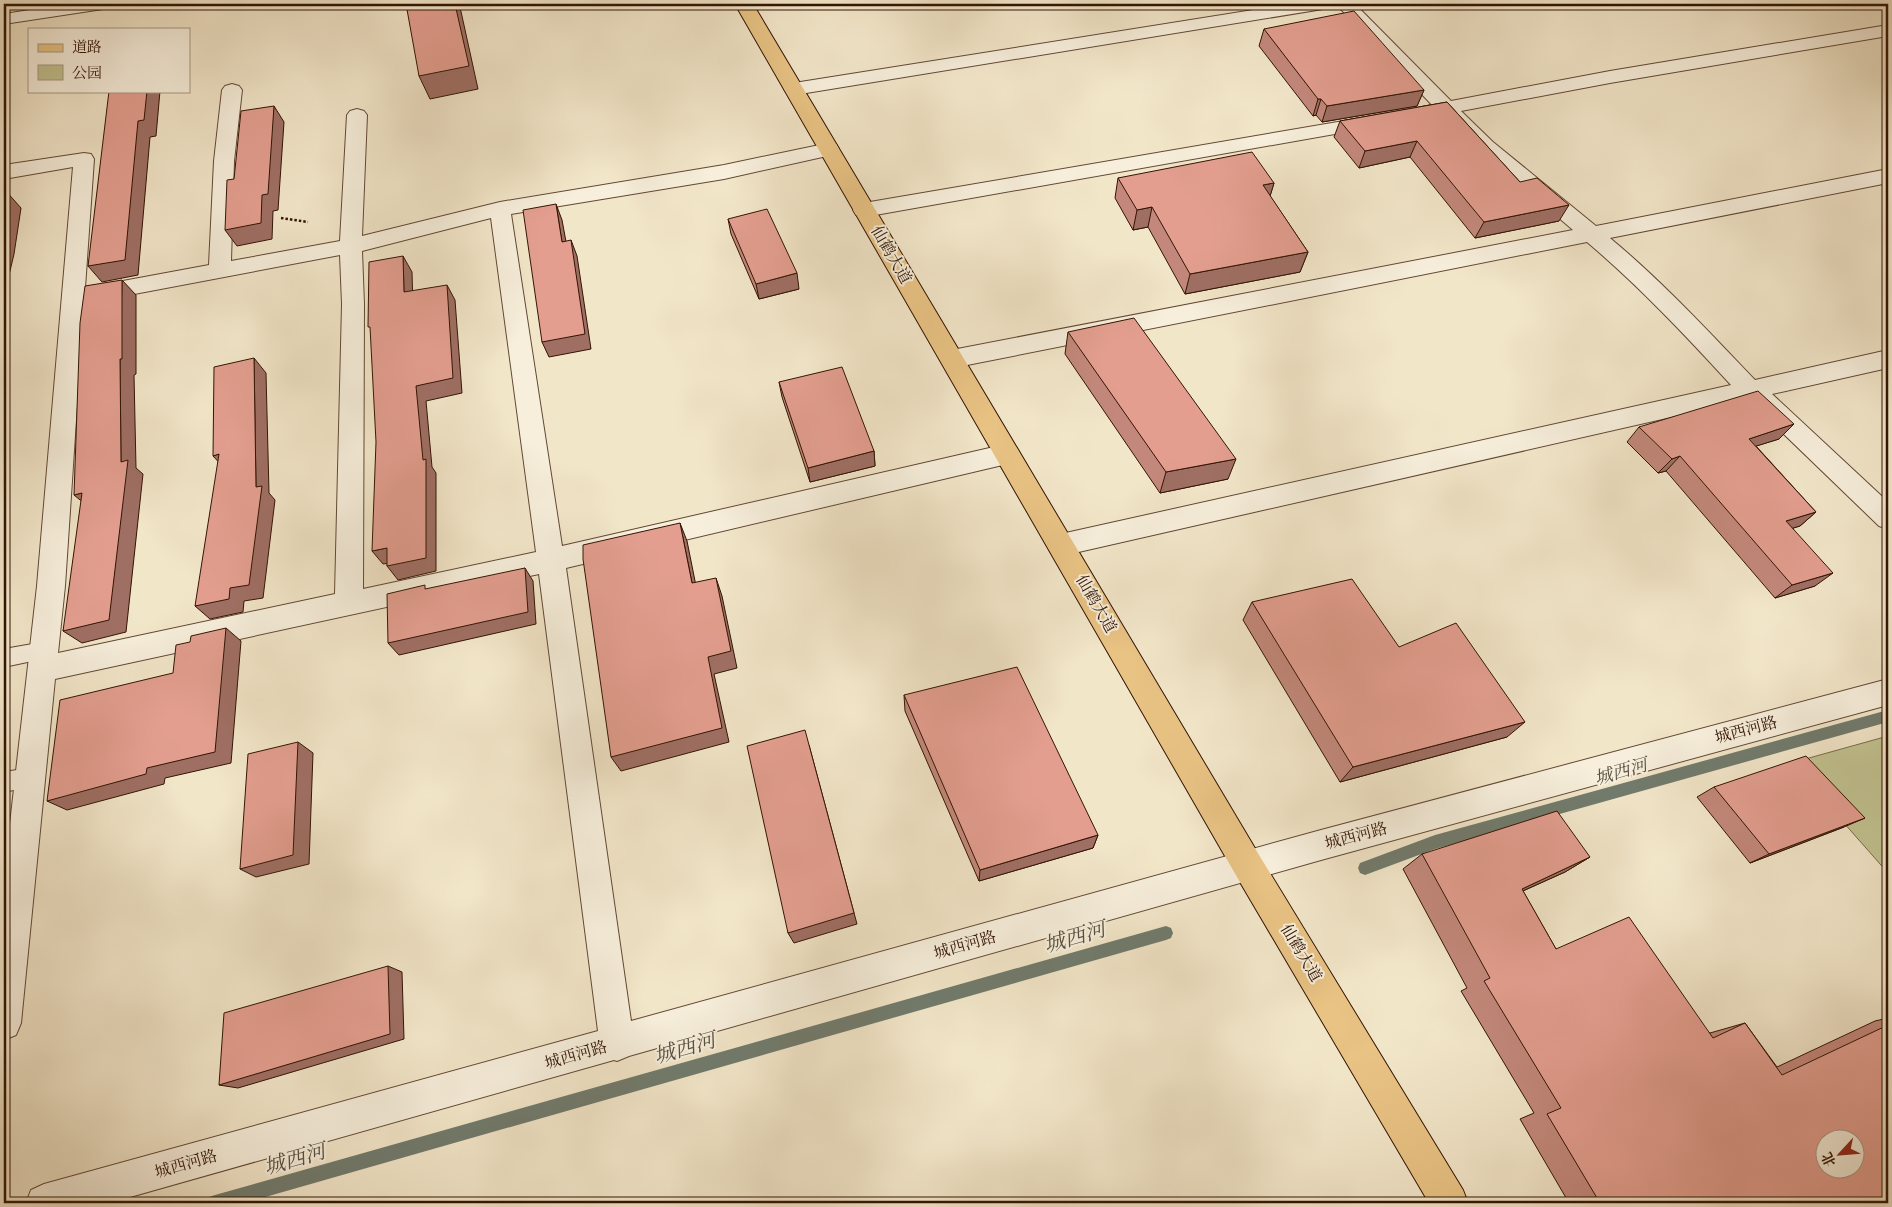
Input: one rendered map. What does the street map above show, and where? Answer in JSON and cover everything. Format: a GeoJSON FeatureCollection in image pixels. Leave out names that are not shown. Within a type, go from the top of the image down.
{"type":"FeatureCollection","features":[{"type":"Feature","properties":{"kind":"main road","name":"仙鹤大道"},"geometry":{"type":"LineString","coordinates":[[744,4],[1248,866],[1450,1203]]}},
{"type":"Feature","properties":{"kind":"street"},"geometry":{"type":"LineString","coordinates":[[4,18],[103,4]]}},
{"type":"Feature","properties":{"kind":"street"},"geometry":{"type":"LineString","coordinates":[[794,89],[1323,4]]}},
{"type":"Feature","properties":{"kind":"street"},"geometry":{"type":"LineString","coordinates":[[1345,4],[1446,109],[1486,146],[1625,262],[1681,317],[1750,390],[1775,410],[1888,518]]}},
{"type":"Feature","properties":{"kind":"street"},"geometry":{"type":"LineString","coordinates":[[864,210],[1446,109],[1610,77],[1888,30]]}},
{"type":"Feature","properties":{"kind":"street"},"geometry":{"type":"LineString","coordinates":[[220,270],[224,161],[232,90]]}},
{"type":"Feature","properties":{"kind":"street"},"geometry":{"type":"LineString","coordinates":[[349,603],[353,304],[351,246],[357,115]]}},
{"type":"Feature","properties":{"kind":"street"},"geometry":{"type":"LineString","coordinates":[[73,298],[351,246],[500,209],[724,172],[829,149]]}},
{"type":"Feature","properties":{"kind":"street"},"geometry":{"type":"LineString","coordinates":[[4,172],[84,159],[51,586],[4,1023]]}},
{"type":"Feature","properties":{"kind":"street"},"geometry":{"type":"LineString","coordinates":[[952,359],[1888,176]]}},
{"type":"Feature","properties":{"kind":"street"},"geometry":{"type":"LineString","coordinates":[[500,209],[552,560],[617,1044]]}},
{"type":"Feature","properties":{"kind":"street"},"geometry":{"type":"LineString","coordinates":[[1061,545],[1888,359]]}},
{"type":"Feature","properties":{"kind":"street"},"geometry":{"type":"LineString","coordinates":[[43,660],[349,603],[552,560],[1008,454]]}},
{"type":"Feature","properties":{"kind":"street","name":"城西河路"},"geometry":{"type":"LineString","coordinates":[[44,1203],[1248,866],[1888,692]]}},
{"type":"Feature","properties":{"kind":"lane"},"geometry":{"type":"LineString","coordinates":[[4,658],[43,660]]}},
{"type":"Feature","properties":{"kind":"lane"},"geometry":{"type":"LineString","coordinates":[[4,782],[30,778]]}},
{"type":"Feature","properties":{"kind":"green space"},"geometry":{"type":"Polygon","coordinates":[[[1888,736],[1888,873],[1791,763],[1888,736]]]}},
{"type":"Feature","properties":{"kind":"building"},"geometry":{"type":"Polygon","coordinates":[[[406,4],[455,4],[469,66],[419,76],[406,4]]]}},
{"type":"Feature","properties":{"kind":"building"},"geometry":{"type":"Polygon","coordinates":[[[1354,11],[1424,90],[1327,106],[1321,99],[1318,99],[1264,29],[1354,11]]]}},
{"type":"Feature","properties":{"kind":"building"},"geometry":{"type":"Polygon","coordinates":[[[109,92],[147,92],[144,120],[138,121],[125,260],[88,266],[109,92]]]}},
{"type":"Feature","properties":{"kind":"building"},"geometry":{"type":"Polygon","coordinates":[[[1447,102],[1520,182],[1537,178],[1569,205],[1484,222],[1417,141],[1365,151],[1340,121],[1447,102]]]}},
{"type":"Feature","properties":{"kind":"building"},"geometry":{"type":"Polygon","coordinates":[[[274,106],[268,194],[262,195],[261,223],[225,230],[227,180],[234,179],[241,111],[274,106]]]}},
{"type":"Feature","properties":{"kind":"building"},"geometry":{"type":"Polygon","coordinates":[[[1252,152],[1274,183],[1263,185],[1308,252],[1190,274],[1152,207],[1137,210],[1118,178],[1252,152]]]}},
{"type":"Feature","properties":{"kind":"building"},"geometry":{"type":"Polygon","coordinates":[[[556,204],[562,242],[571,240],[585,334],[542,342],[523,210],[556,204]]]}},
{"type":"Feature","properties":{"kind":"building"},"geometry":{"type":"Polygon","coordinates":[[[767,209],[797,273],[756,284],[728,219],[767,209]]]}},
{"type":"Feature","properties":{"kind":"building"},"geometry":{"type":"Polygon","coordinates":[[[403,256],[404,292],[447,285],[453,378],[416,386],[423,460],[426,459],[426,558],[387,566],[387,548],[372,551],[376,442],[370,327],[368,327],[369,262],[403,256]]]}},
{"type":"Feature","properties":{"kind":"building"},"geometry":{"type":"Polygon","coordinates":[[[122,280],[122,359],[120,359],[121,462],[128,460],[109,620],[63,631],[82,493],[74,495],[80,323],[85,286],[122,280]]]}},
{"type":"Feature","properties":{"kind":"building"},"geometry":{"type":"Polygon","coordinates":[[[1134,318],[1236,459],[1166,472],[1068,332],[1134,318]]]}},
{"type":"Feature","properties":{"kind":"building"},"geometry":{"type":"Polygon","coordinates":[[[254,358],[256,487],[262,486],[249,585],[230,588],[229,599],[195,606],[219,454],[213,456],[214,367],[254,358]]]}},
{"type":"Feature","properties":{"kind":"building"},"geometry":{"type":"Polygon","coordinates":[[[842,367],[874,451],[808,468],[779,382],[842,367]]]}},
{"type":"Feature","properties":{"kind":"building"},"geometry":{"type":"Polygon","coordinates":[[[1758,391],[1794,424],[1749,439],[1816,512],[1786,521],[1833,573],[1792,585],[1680,456],[1672,459],[1639,427],[1758,391]]]}},
{"type":"Feature","properties":{"kind":"building"},"geometry":{"type":"Polygon","coordinates":[[[680,523],[692,583],[716,578],[731,651],[708,657],[722,728],[611,757],[583,559],[583,545],[680,523]]]}},
{"type":"Feature","properties":{"kind":"building"},"geometry":{"type":"Polygon","coordinates":[[[525,568],[528,612],[388,643],[387,594],[425,585],[425,589],[525,568]]]}},
{"type":"Feature","properties":{"kind":"building"},"geometry":{"type":"Polygon","coordinates":[[[1352,579],[1399,647],[1456,623],[1525,722],[1353,767],[1252,602],[1352,579]]]}},
{"type":"Feature","properties":{"kind":"building"},"geometry":{"type":"Polygon","coordinates":[[[226,628],[215,752],[147,768],[146,774],[47,801],[60,700],[173,673],[176,645],[190,642],[191,636],[226,628]]]}},
{"type":"Feature","properties":{"kind":"building"},"geometry":{"type":"Polygon","coordinates":[[[1017,667],[1098,835],[980,870],[904,695],[1017,667]]]}},
{"type":"Feature","properties":{"kind":"building"},"geometry":{"type":"Polygon","coordinates":[[[805,730],[854,913],[788,933],[747,746],[805,730]]]}},
{"type":"Feature","properties":{"kind":"building"},"geometry":{"type":"Polygon","coordinates":[[[298,742],[293,855],[240,869],[248,754],[298,742]]]}},
{"type":"Feature","properties":{"kind":"building"},"geometry":{"type":"Polygon","coordinates":[[[1806,756],[1865,818],[1769,854],[1714,787],[1806,756]]]}},
{"type":"Feature","properties":{"kind":"building"},"geometry":{"type":"Polygon","coordinates":[[[1557,811],[1590,857],[1522,889],[1556,949],[1629,917],[1713,1038],[1745,1023],[1782,1075],[1888,1025],[1888,1203],[1600,1203],[1547,1114],[1561,1108],[1484,981],[1490,978],[1422,854],[1557,811]]]}},
{"type":"Feature","properties":{"kind":"building"},"geometry":{"type":"Polygon","coordinates":[[[388,966],[390,1034],[219,1085],[224,1013],[388,966]]]}},
{"type":"Feature","properties":{"kind":"waterway","name":"城西河"},"geometry":{"type":"LineString","coordinates":[[1365,868],[1435,842],[1888,716]]}},
{"type":"Feature","properties":{"kind":"waterway","name":"城西河"},"geometry":{"type":"LineString","coordinates":[[215,1203],[1166,933]]}}]}
